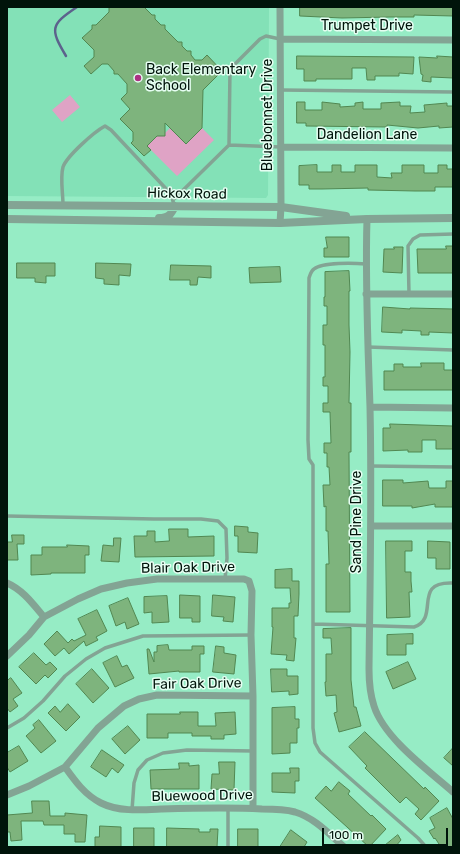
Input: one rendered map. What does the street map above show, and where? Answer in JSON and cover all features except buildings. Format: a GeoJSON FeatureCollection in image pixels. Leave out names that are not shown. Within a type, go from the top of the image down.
{"type":"FeatureCollection","features":[{"type":"Feature","properties":{"kind":"street","name":"Bluebonnet Drive"},"geometry":{"type":"LineString","coordinates":[[280,7],[280,223]]}},
{"type":"Feature","properties":{"kind":"street","name":"Trumpet Drive"},"geometry":{"type":"LineString","coordinates":[[281,39],[453,40]]}},
{"type":"Feature","properties":{"kind":"street","name":"Dandelion Lane"},"geometry":{"type":"LineString","coordinates":[[281,147],[453,148]]}},
{"type":"Feature","properties":{"kind":"street","name":"Hickox Road"},"geometry":{"type":"LineString","coordinates":[[7,205],[174,203],[281,207],[367,219]]}},
{"type":"Feature","properties":{"kind":"street"},"geometry":{"type":"LineString","coordinates":[[85,220],[91,217],[165,218],[171,214],[174,203]]}},
{"type":"Feature","properties":{"kind":"street"},"geometry":{"type":"LineString","coordinates":[[63,205],[64,220]]}},
{"type":"Feature","properties":{"kind":"street","name":"Hickox Road"},"geometry":{"type":"LineString","coordinates":[[7,219],[280,223],[367,219],[453,218]]}},
{"type":"Feature","properties":{"kind":"street","name":"Sand Pine Drive"},"geometry":{"type":"LineString","coordinates":[[367,219],[366,294],[371,466],[370,690],[377,713],[390,733],[453,792]]}},
{"type":"Feature","properties":{"kind":"street"},"geometry":{"type":"LineString","coordinates":[[366,294],[453,294]]}},
{"type":"Feature","properties":{"kind":"street"},"geometry":{"type":"LineString","coordinates":[[370,407],[453,408]]}},
{"type":"Feature","properties":{"kind":"street"},"geometry":{"type":"LineString","coordinates":[[371,526],[453,526]]}},
{"type":"Feature","properties":{"kind":"street","name":"Blair Oak Drive"},"geometry":{"type":"LineString","coordinates":[[7,656],[44,618],[78,599],[101,589],[127,582],[157,579],[244,580],[249,582],[252,591],[251,635]]}},
{"type":"Feature","properties":{"kind":"street"},"geometry":{"type":"LineString","coordinates":[[7,583],[16,587],[26,596],[44,618]]}},
{"type":"Feature","properties":{"kind":"street"},"geometry":{"type":"LineString","coordinates":[[251,635],[253,696],[253,808]]}},
{"type":"Feature","properties":{"kind":"street","name":"Fair Oak Drive"},"geometry":{"type":"LineString","coordinates":[[7,795],[65,767],[98,728],[124,706],[139,699],[157,695],[253,696]]}},
{"type":"Feature","properties":{"kind":"street","name":"Bluewood Drive"},"geometry":{"type":"LineString","coordinates":[[65,767],[80,787],[102,804],[132,810],[253,808],[294,812],[307,817],[318,824],[339,846]]}},
{"type":"Feature","properties":{"kind":"lane"},"geometry":{"type":"LineString","coordinates":[[63,205],[63,167],[75,151],[96,131],[105,126],[171,194],[174,203],[229,145],[230,69],[266,36],[281,39]]}},
{"type":"Feature","properties":{"kind":"lane"},"geometry":{"type":"LineString","coordinates":[[281,90],[453,92]]}},
{"type":"Feature","properties":{"kind":"lane"},"geometry":{"type":"LineString","coordinates":[[229,145],[281,147]]}},
{"type":"Feature","properties":{"kind":"lane"},"geometry":{"type":"LineString","coordinates":[[409,294],[408,246],[413,239],[420,235],[453,234]]}},
{"type":"Feature","properties":{"kind":"lane"},"geometry":{"type":"LineString","coordinates":[[366,264],[346,263],[319,267],[313,270],[309,278],[308,440],[309,460],[313,465],[313,728],[315,742],[320,752],[358,784],[426,847]]}},
{"type":"Feature","properties":{"kind":"lane"},"geometry":{"type":"LineString","coordinates":[[368,347],[453,350]]}},
{"type":"Feature","properties":{"kind":"lane"},"geometry":{"type":"LineString","coordinates":[[371,466],[453,467]]}},
{"type":"Feature","properties":{"kind":"lane"},"geometry":{"type":"LineString","coordinates":[[7,516],[201,519],[218,521],[226,529],[227,558],[225,580]]}},
{"type":"Feature","properties":{"kind":"lane"},"geometry":{"type":"LineString","coordinates":[[314,624],[360,624],[370,626],[414,627],[419,625],[426,617],[431,589],[442,582],[453,582]]}},
{"type":"Feature","properties":{"kind":"lane"},"geometry":{"type":"LineString","coordinates":[[7,728],[24,718],[43,701],[65,676],[86,659],[105,648],[143,636],[251,635]]}},
{"type":"Feature","properties":{"kind":"lane"},"geometry":{"type":"LineString","coordinates":[[132,810],[134,783],[138,770],[147,760],[163,753],[187,750],[253,752]]}},
{"type":"Feature","properties":{"kind":"lane"},"geometry":{"type":"LineString","coordinates":[[228,808],[228,847]]}},
{"type":"Feature","properties":{"kind":"shaded area","name":"Back Elementary School"},"geometry":{"type":"Polygon","coordinates":[[[7,7],[269,7],[268,195],[266,198],[7,196],[7,7]]]}},
{"type":"Feature","properties":{"kind":"shaded area"},"geometry":{"type":"Polygon","coordinates":[[[70,95],[80,107],[62,122],[52,110],[70,95]]]}},
{"type":"Feature","properties":{"kind":"shaded area"},"geometry":{"type":"Polygon","coordinates":[[[170,128],[186,144],[202,128],[214,140],[177,176],[147,146],[157,136],[165,135],[170,128]]]}},
{"type":"Feature","properties":{"kind":"waterway"},"geometry":{"type":"LineString","coordinates":[[66,56],[57,39],[55,28],[57,23],[62,18],[77,7]]}},
{"type":"Feature","properties":{"kind":"place","name":"Back Elementary School"},"geometry":{"type":"Point","coordinates":[138,78]}}]}
